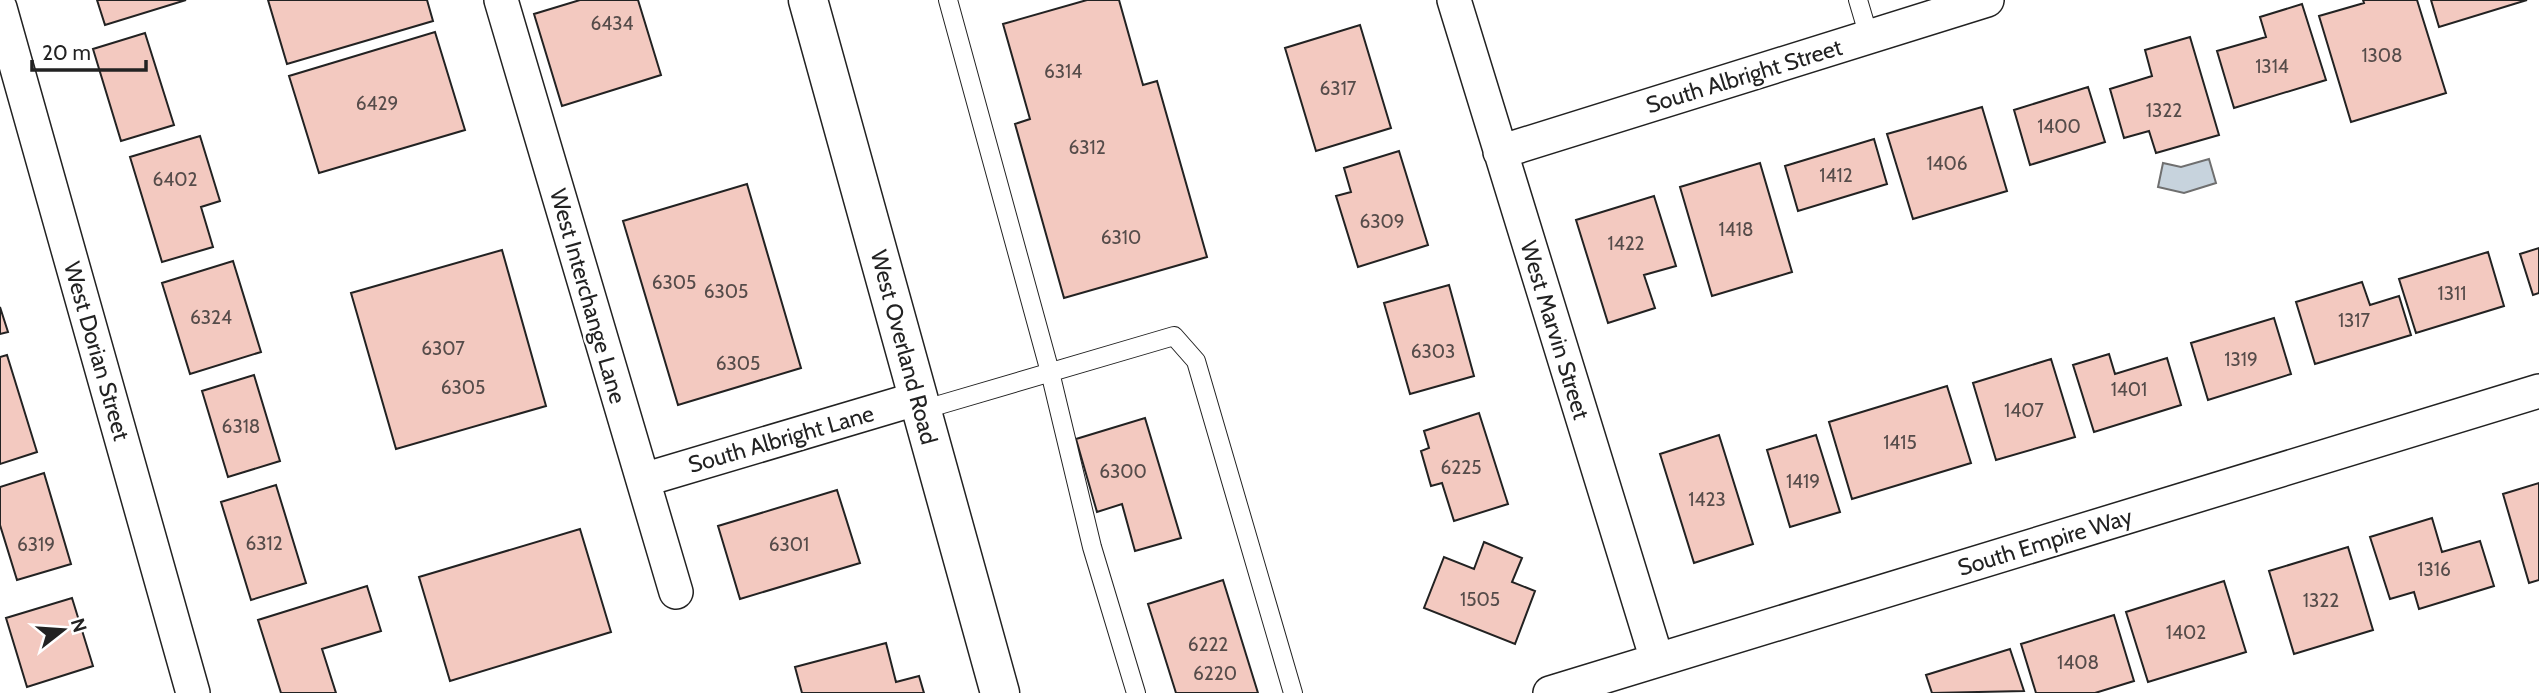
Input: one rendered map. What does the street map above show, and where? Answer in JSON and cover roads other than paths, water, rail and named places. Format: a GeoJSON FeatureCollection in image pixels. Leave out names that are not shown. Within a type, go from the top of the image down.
{"type":"FeatureCollection","features":[{"type":"Feature","properties":{"kind":"main road","name":"West Overland Road"},"geometry":{"type":"LineString","coordinates":[[808,0],[1000,693]]}},
{"type":"Feature","properties":{"kind":"street","name":"West Interchange Lane"},"geometry":{"type":"LineString","coordinates":[[501,0],[676,592]]}},
{"type":"Feature","properties":{"kind":"street","name":"West Marvin Street"},"geometry":{"type":"LineString","coordinates":[[1454,0],[1657,660]]}},
{"type":"Feature","properties":{"kind":"street","name":"South Albright Street"},"geometry":{"type":"LineString","coordinates":[[1500,152],[1987,0]]}},
{"type":"Feature","properties":{"kind":"street","name":"West Dorian Street"},"geometry":{"type":"LineString","coordinates":[[0,8],[193,693]]}},
{"type":"Feature","properties":{"kind":"street","name":"South Empire Way"},"geometry":{"type":"LineString","coordinates":[[1550,693],[2539,391]]}},
{"type":"Feature","properties":{"kind":"street","name":"South Albright Lane"},"geometry":{"type":"LineString","coordinates":[[643,480],[920,404]]}},
{"type":"Feature","properties":{"kind":"lane"},"geometry":{"type":"LineString","coordinates":[[948,0],[1050,372],[1093,547],[1136,693]]}},
{"type":"Feature","properties":{"kind":"lane"},"geometry":{"type":"LineString","coordinates":[[1857,0],[1869,37]]}},
{"type":"Feature","properties":{"kind":"lane"},"geometry":{"type":"LineString","coordinates":[[920,404],[1050,372],[1174,336],[1196,361],[1293,693]]}}]}
